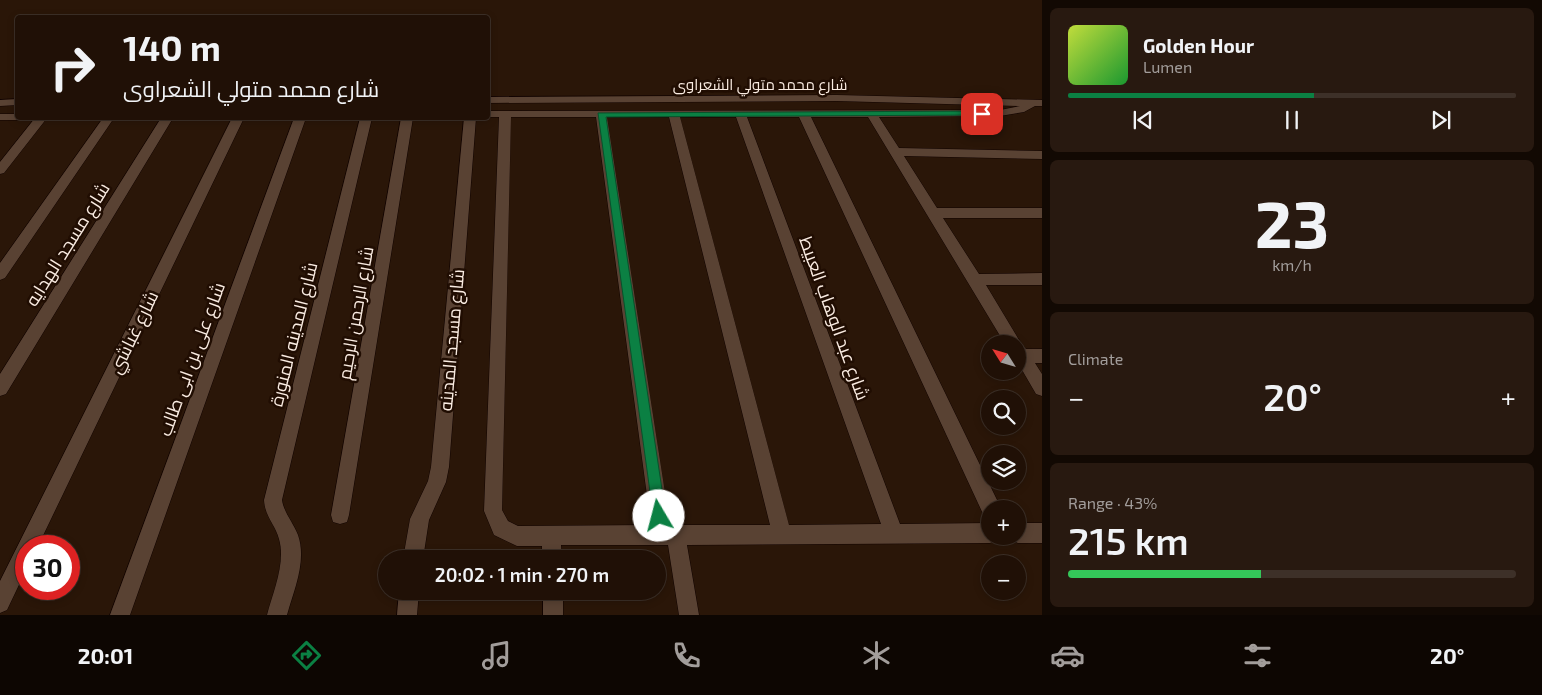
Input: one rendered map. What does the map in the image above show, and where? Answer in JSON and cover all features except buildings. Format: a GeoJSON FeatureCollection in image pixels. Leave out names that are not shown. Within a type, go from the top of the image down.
{"type":"FeatureCollection","features":[{"type":"Feature","properties":{"kind":"street","name":"شارع محمد متولي الشعراوى"},"geometry":{"type":"LineString","coordinates":[[490,100],[837,98],[1038,102]]}},
{"type":"Feature","properties":{"kind":"street"},"geometry":{"type":"LineString","coordinates":[[0,104],[15,102]]}},
{"type":"Feature","properties":{"kind":"street","name":"شارع محمد متولي الشعراوى"},"geometry":{"type":"LineString","coordinates":[[490,114],[804,115],[1000,113],[1020,110],[1038,102]]}},
{"type":"Feature","properties":{"kind":"street"},"geometry":{"type":"LineString","coordinates":[[505,114],[493,511],[496,520],[508,533],[516,536],[981,533]]}},
{"type":"Feature","properties":{"kind":"street"},"geometry":{"type":"LineString","coordinates":[[872,114],[1009,335]]}},
{"type":"Feature","properties":{"kind":"street"},"geometry":{"type":"LineString","coordinates":[[601,115],[669,535],[689,615]]}},
{"type":"Feature","properties":{"kind":"street"},"geometry":{"type":"LineString","coordinates":[[674,115],[782,534]]}},
{"type":"Feature","properties":{"kind":"street","name":"شارع عبد الوهاب العبيط"},"geometry":{"type":"LineString","coordinates":[[741,115],[894,534]]}},
{"type":"Feature","properties":{"kind":"street"},"geometry":{"type":"LineString","coordinates":[[804,115],[987,500]]}},
{"type":"Feature","properties":{"kind":"street"},"geometry":{"type":"LineString","coordinates":[[0,117],[15,117]]}},
{"type":"Feature","properties":{"kind":"street"},"geometry":{"type":"LineString","coordinates":[[0,170],[39,120]]}},
{"type":"Feature","properties":{"kind":"street"},"geometry":{"type":"LineString","coordinates":[[0,274],[107,120]]}},
{"type":"Feature","properties":{"kind":"street","name":"شارع مسجد الهدايه"},"geometry":{"type":"LineString","coordinates":[[0,389],[166,120]]}},
{"type":"Feature","properties":{"kind":"street","name":"شارع غباشي"},"geometry":{"type":"LineString","coordinates":[[33,535],[237,120]]}},
{"type":"Feature","properties":{"kind":"street","name":"شارع على بن ابى طالب"},"geometry":{"type":"LineString","coordinates":[[120,615],[299,120]]}},
{"type":"Feature","properties":{"kind":"street","name":"شارع المدينه المنورة"},"geometry":{"type":"LineString","coordinates":[[277,615],[291,556],[288,534],[277,519],[273,500],[366,120]]}},
{"type":"Feature","properties":{"kind":"street","name":"شارع الرحمن الرحيم"},"geometry":{"type":"LineString","coordinates":[[340,515],[407,120]]}},
{"type":"Feature","properties":{"kind":"street","name":"شارع مسجد المدينه"},"geometry":{"type":"LineString","coordinates":[[415,550],[420,519],[437,482],[440,467],[470,120]]}},
{"type":"Feature","properties":{"kind":"street"},"geometry":{"type":"LineString","coordinates":[[896,152],[1042,155]]}},
{"type":"Feature","properties":{"kind":"street"},"geometry":{"type":"LineString","coordinates":[[933,213],[1042,213]]}},
{"type":"Feature","properties":{"kind":"street"},"geometry":{"type":"LineString","coordinates":[[974,280],[1042,280]]}},
{"type":"Feature","properties":{"kind":"street"},"geometry":{"type":"LineString","coordinates":[[1026,352],[1042,356]]}},
{"type":"Feature","properties":{"kind":"street"},"geometry":{"type":"LineString","coordinates":[[1026,363],[1042,389]]}},
{"type":"Feature","properties":{"kind":"street"},"geometry":{"type":"LineString","coordinates":[[1026,533],[1042,532]]}},
{"type":"Feature","properties":{"kind":"street"},"geometry":{"type":"LineString","coordinates":[[551,536],[552,550]]}},
{"type":"Feature","properties":{"kind":"street","name":"شارع غباشي"},"geometry":{"type":"LineString","coordinates":[[0,603],[15,572]]}},
{"type":"Feature","properties":{"kind":"street"},"geometry":{"type":"LineString","coordinates":[[407,615],[408,600]]}},
{"type":"Feature","properties":{"kind":"street"},"geometry":{"type":"LineString","coordinates":[[552,600],[553,615]]}},
{"type":"Feature","properties":{"kind":"route"},"geometry":{"type":"LineString","coordinates":[[659,516],[601,115],[982,114]]}}]}
